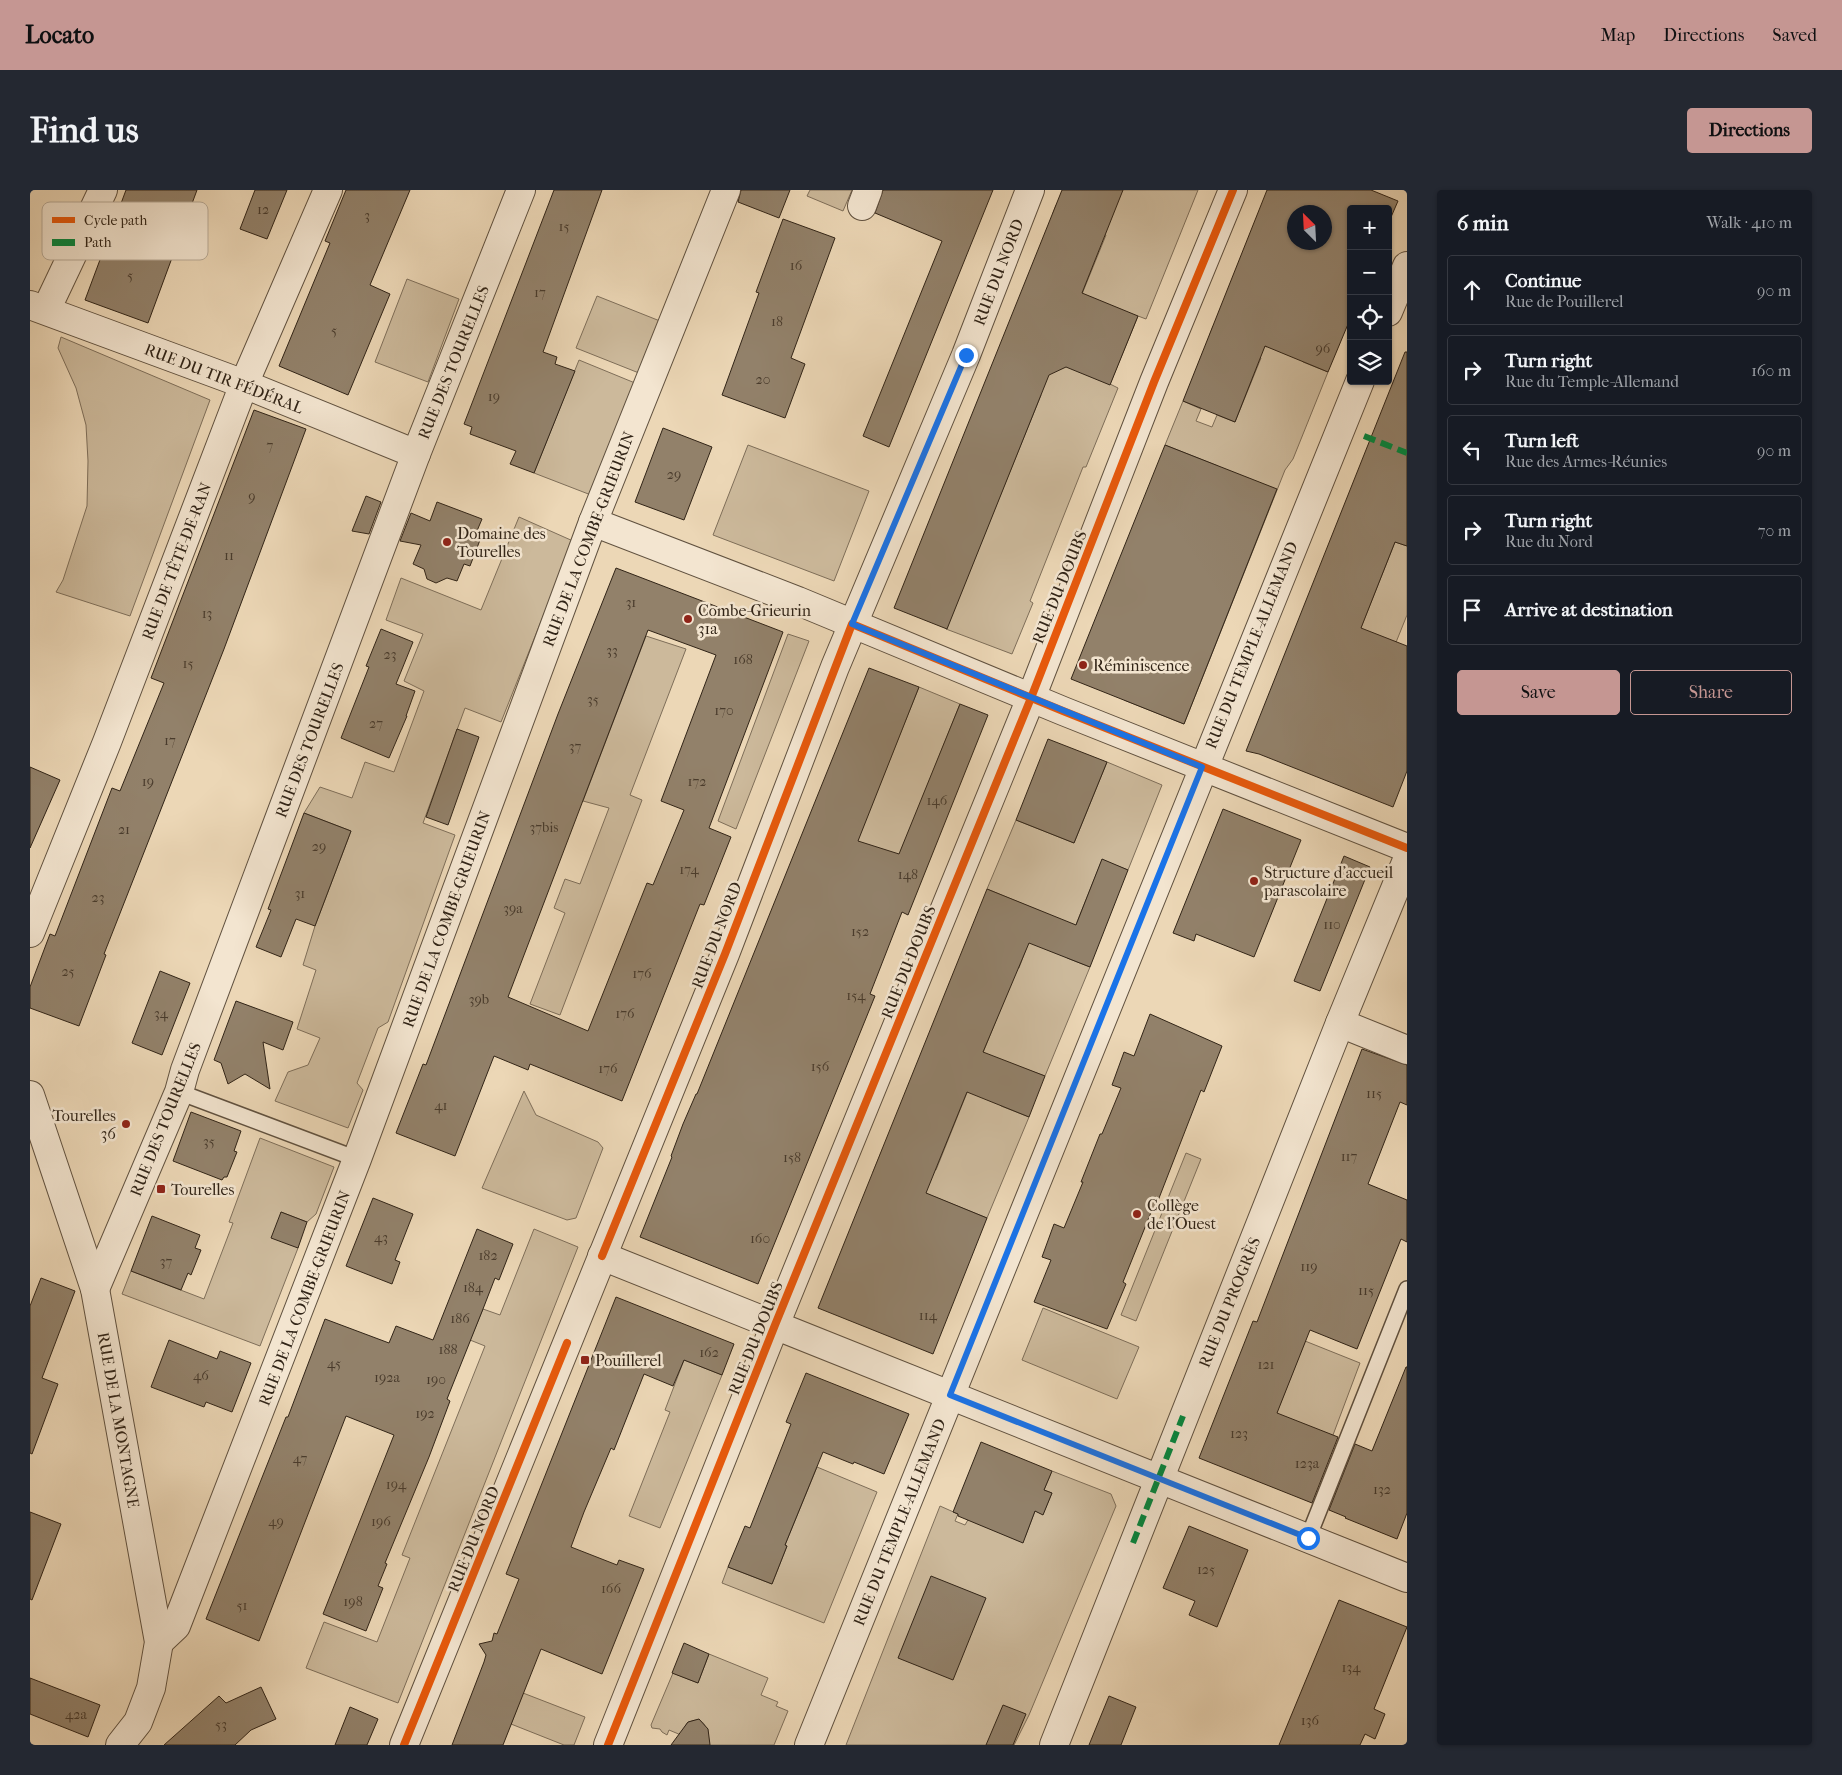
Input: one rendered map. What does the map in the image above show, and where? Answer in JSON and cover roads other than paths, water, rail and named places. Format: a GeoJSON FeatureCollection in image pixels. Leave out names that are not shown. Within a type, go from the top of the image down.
{"type":"FeatureCollection","features":[{"type":"Feature","properties":{"kind":"street"},"geometry":{"type":"LineString","coordinates":[[96,202],[103,190]]}},
{"type":"Feature","properties":{"kind":"street","name":"RUE DE TÊTE-DE-RAN"},"geometry":{"type":"LineString","coordinates":[[30,933],[107,742],[244,384],[328,190]]}},
{"type":"Feature","properties":{"kind":"street","name":"RUE DES TOURELLES"},"geometry":{"type":"LineString","coordinates":[[95,1289],[180,1092],[185,1070],[416,454],[521,190]]}},
{"type":"Feature","properties":{"kind":"street","name":"RUE DE LA COMBE-GRIEURIN"},"geometry":{"type":"LineString","coordinates":[[159,1642],[176,1626],[357,1159],[593,522],[726,190]]}},
{"type":"Feature","properties":{"kind":"street","name":"RUE DU NORD"},"geometry":{"type":"LineString","coordinates":[[404,1745],[724,954],[852,624],[966,355],[1030,190]]}},
{"type":"Feature","properties":{"kind":"street","name":"RUE DU DOUBS"},"geometry":{"type":"LineString","coordinates":[[608,1745],[775,1325],[1031,698],[1154,382],[1233,190]]}},
{"type":"Feature","properties":{"kind":"street"},"geometry":{"type":"LineString","coordinates":[[38,308],[64,260]]}},
{"type":"Feature","properties":{"kind":"street"},"geometry":{"type":"LineString","coordinates":[[1392,302],[1407,266]]}},
{"type":"Feature","properties":{"kind":"street","name":"RUE DU TIR FÉDÉRAL"},"geometry":{"type":"LineString","coordinates":[[38,308],[244,384],[416,454]]}},
{"type":"Feature","properties":{"kind":"street","name":"RUE DU TEMPLE-ALLEMAND"},"geometry":{"type":"LineString","coordinates":[[809,1745],[1202,767],[1358,385]]}},
{"type":"Feature","properties":{"kind":"street"},"geometry":{"type":"LineString","coordinates":[[593,522],[852,624],[1031,698],[1407,848]]}},
{"type":"Feature","properties":{"kind":"street","name":"RUE DU PROGRÈS"},"geometry":{"type":"LineString","coordinates":[[1054,1745],[1158,1479],[1407,860]]}},
{"type":"Feature","properties":{"kind":"street"},"geometry":{"type":"LineString","coordinates":[[1340,1023],[1407,1050]]}},
{"type":"Feature","properties":{"kind":"street","name":"RUE DE LA MONTAGNE"},"geometry":{"type":"LineString","coordinates":[[30,1095],[95,1289],[159,1642],[151,1688],[138,1722],[120,1745]]}},
{"type":"Feature","properties":{"kind":"street"},"geometry":{"type":"LineString","coordinates":[[602,1256],[1407,1578]]}},
{"type":"Feature","properties":{"kind":"lane"},"geometry":{"type":"LineString","coordinates":[[180,1092],[357,1159]]}},
{"type":"Feature","properties":{"kind":"lane"},"geometry":{"type":"LineString","coordinates":[[1308,1538],[1405,1299]]}},
{"type":"Feature","properties":{"kind":"place","name":"Domaine des Tourelles"},"geometry":{"type":"Point","coordinates":[447,542]}},
{"type":"Feature","properties":{"kind":"place","name":"Combe-Grieurin 31a"},"geometry":{"type":"Point","coordinates":[688,619]}},
{"type":"Feature","properties":{"kind":"place","name":"Réminiscence"},"geometry":{"type":"Point","coordinates":[1083,665]}},
{"type":"Feature","properties":{"kind":"place","name":"Structure d'accueil parascolaire"},"geometry":{"type":"Point","coordinates":[1254,881]}},
{"type":"Feature","properties":{"kind":"place","name":"Tourelles 36"},"geometry":{"type":"Point","coordinates":[126,1124]}},
{"type":"Feature","properties":{"kind":"place","name":"Tourelles"},"geometry":{"type":"Point","coordinates":[161,1189]}},
{"type":"Feature","properties":{"kind":"place","name":"Collège de l'Ouest"},"geometry":{"type":"Point","coordinates":[1137,1214]}},
{"type":"Feature","properties":{"kind":"place","name":"Pouillerel"},"geometry":{"type":"Point","coordinates":[585,1360]}}]}
